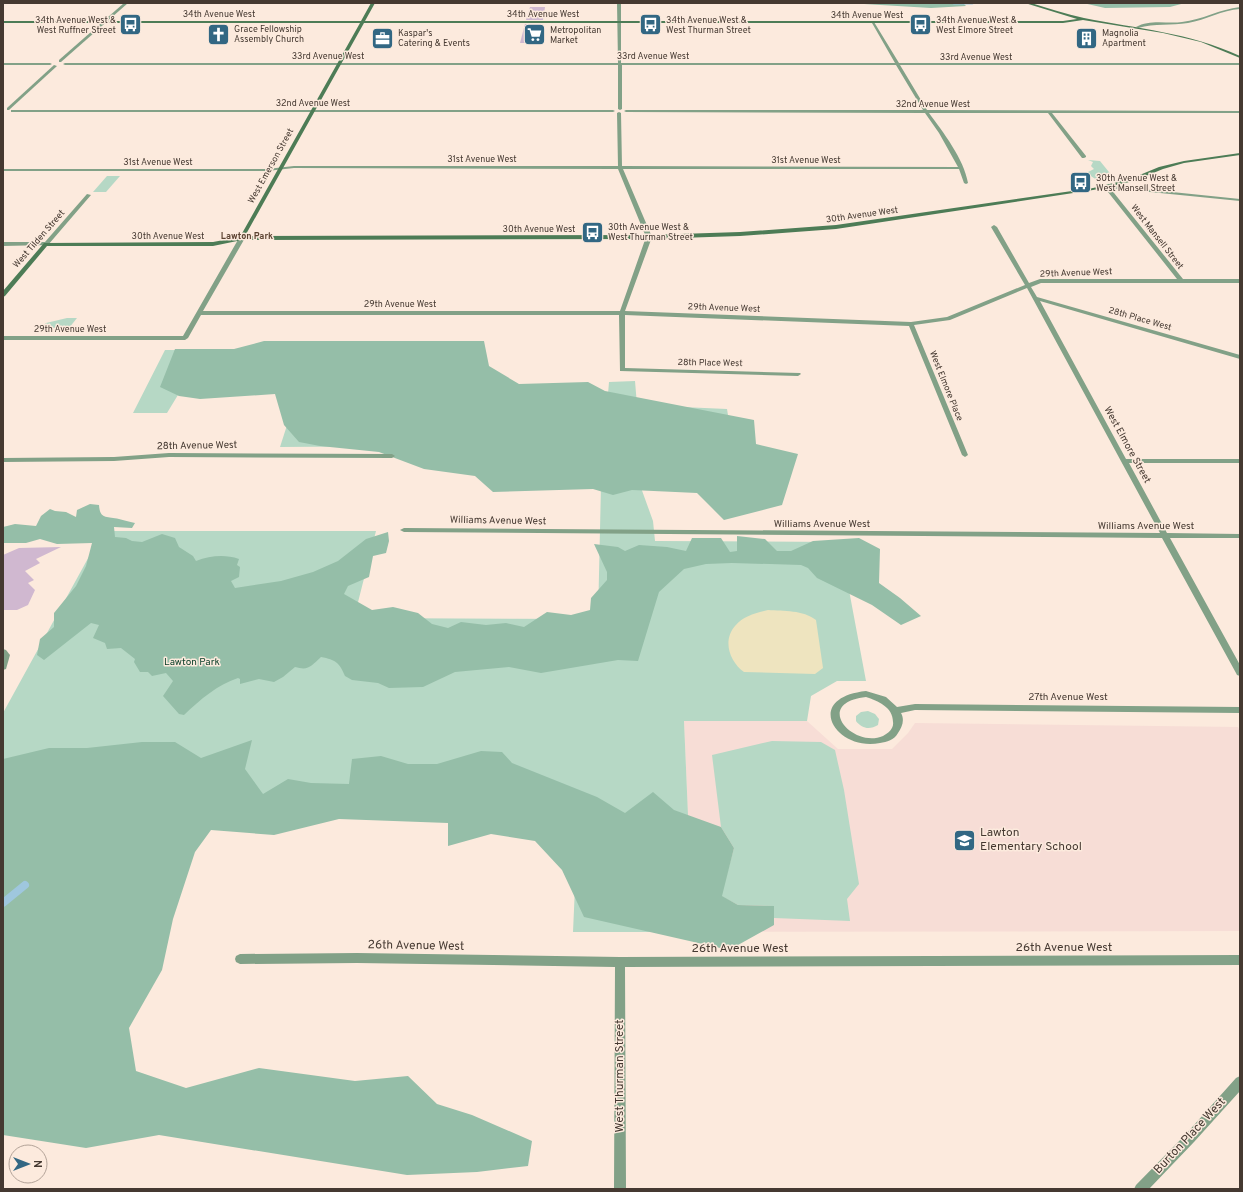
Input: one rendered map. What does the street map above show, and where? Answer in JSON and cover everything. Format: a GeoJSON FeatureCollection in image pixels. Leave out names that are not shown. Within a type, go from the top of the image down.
{"type":"FeatureCollection","features":[{"type":"Feature","properties":{"kind":"street"},"geometry":{"type":"LineString","coordinates":[[3,64],[50,64],[60,61],[126,3]]}},
{"type":"Feature","properties":{"kind":"street","name":"West Emerson Street"},"geometry":{"type":"LineString","coordinates":[[185,338],[314,111],[373,3]]}},
{"type":"Feature","properties":{"kind":"street"},"geometry":{"type":"LineString","coordinates":[[618,3],[620,64],[620,167],[649,237],[622,313]]}},
{"type":"Feature","properties":{"kind":"street"},"geometry":{"type":"LineString","coordinates":[[1027,3],[1083,19],[1138,27],[1195,39],[1221,48],[1240,58]]}},
{"type":"Feature","properties":{"kind":"street"},"geometry":{"type":"LineString","coordinates":[[1138,27],[1145,24],[1182,23],[1198,20],[1231,8],[1240,8]]}},
{"type":"Feature","properties":{"kind":"street","name":"34th Avenue West"},"geometry":{"type":"LineString","coordinates":[[3,22],[874,23],[1063,22],[1083,19]]}},
{"type":"Feature","properties":{"kind":"street"},"geometry":{"type":"LineString","coordinates":[[874,23],[923,108],[927,112],[961,168],[966,178],[966,184]]}},
{"type":"Feature","properties":{"kind":"street"},"geometry":{"type":"LineString","coordinates":[[60,61],[65,62],[65,64]]}},
{"type":"Feature","properties":{"kind":"street"},"geometry":{"type":"LineString","coordinates":[[7,111],[55,66],[50,64]]}},
{"type":"Feature","properties":{"kind":"street","name":"33rd Avenue West"},"geometry":{"type":"LineString","coordinates":[[55,66],[65,64],[1240,64]]}},
{"type":"Feature","properties":{"kind":"street","name":"32nd Avenue West"},"geometry":{"type":"LineString","coordinates":[[7,111],[1240,112]]}},
{"type":"Feature","properties":{"kind":"street"},"geometry":{"type":"LineString","coordinates":[[1049,112],[1084,157]]}},
{"type":"Feature","properties":{"kind":"street"},"geometry":{"type":"LineString","coordinates":[[1106,186],[1132,180],[1161,168],[1184,162],[1240,154]]}},
{"type":"Feature","properties":{"kind":"street","name":"31st Avenue West"},"geometry":{"type":"LineString","coordinates":[[3,170],[267,170],[282,168],[620,167],[961,168]]}},
{"type":"Feature","properties":{"kind":"street","name":"30th Avenue West"},"geometry":{"type":"LineString","coordinates":[[3,244],[212,244],[242,238],[649,237],[740,234],[836,227],[1106,186],[1240,200]]}},
{"type":"Feature","properties":{"kind":"street","name":"West Mansell Street"},"geometry":{"type":"LineString","coordinates":[[1106,186],[1181,280]]}},
{"type":"Feature","properties":{"kind":"street","name":"West Tilden Street"},"geometry":{"type":"LineString","coordinates":[[3,295],[89,195]]}},
{"type":"Feature","properties":{"kind":"street","name":"West Elmore Street"},"geometry":{"type":"LineString","coordinates":[[994,227],[1125,461],[1164,536],[1240,673]]}},
{"type":"Feature","properties":{"kind":"street","name":"29th Avenue West"},"geometry":{"type":"LineString","coordinates":[[200,313],[622,313],[911,324],[948,319],[1040,281],[1240,281]]}},
{"type":"Feature","properties":{"kind":"street","name":"28th Place West"},"geometry":{"type":"LineString","coordinates":[[1035,298],[1240,357]]}},
{"type":"Feature","properties":{"kind":"street","name":"28th Place West"},"geometry":{"type":"LineString","coordinates":[[622,313],[622,370],[798,374]]}},
{"type":"Feature","properties":{"kind":"street","name":"West Elmore Place"},"geometry":{"type":"LineString","coordinates":[[911,324],[965,455]]}},
{"type":"Feature","properties":{"kind":"street","name":"29th Avenue West"},"geometry":{"type":"LineString","coordinates":[[3,338],[185,338]]}},
{"type":"Feature","properties":{"kind":"street","name":"28th Avenue West"},"geometry":{"type":"LineString","coordinates":[[3,460],[114,459],[169,455],[392,456]]}},
{"type":"Feature","properties":{"kind":"street"},"geometry":{"type":"LineString","coordinates":[[1125,461],[1240,461]]}},
{"type":"Feature","properties":{"kind":"street","name":"Williams Avenue West"},"geometry":{"type":"LineString","coordinates":[[404,530],[1240,536]]}},
{"type":"Feature","properties":{"kind":"street"},"geometry":{"type":"LineString","coordinates":[[3,667],[4,653]]}},
{"type":"Feature","properties":{"kind":"street"},"geometry":{"type":"LineString","coordinates":[[866,694],[876,697],[886,701],[896,711],[900,723],[892,736],[884,740],[874,741],[853,737],[838,725],[835,718],[835,710],[839,703],[846,698],[855,695],[866,694]]}},
{"type":"Feature","properties":{"kind":"street","name":"27th Avenue West"},"geometry":{"type":"LineString","coordinates":[[896,711],[915,707],[1240,710]]}},
{"type":"Feature","properties":{"kind":"street","name":"26th Avenue West"},"geometry":{"type":"LineString","coordinates":[[240,959],[356,958],[620,962],[1240,960]]}},
{"type":"Feature","properties":{"kind":"street","name":"West Thurman Street"},"geometry":{"type":"LineString","coordinates":[[620,962],[620,1189]]}},
{"type":"Feature","properties":{"kind":"street","name":"Burton Place West"},"geometry":{"type":"LineString","coordinates":[[1140,1189],[1190,1138],[1240,1082]]}},
{"type":"Feature","properties":{"kind":"shaded area","name":"Lawton Elementary School"},"geometry":{"type":"Polygon","coordinates":[[[684,720],[807,721],[838,749],[892,749],[908,733],[915,723],[1238,727],[1240,731],[1240,931],[693,932],[684,720]]]}},
{"type":"Feature","properties":{"kind":"green space"},"geometry":{"type":"Polygon","coordinates":[[[861,3],[963,3],[966,6],[931,8],[861,3]]]}},
{"type":"Feature","properties":{"kind":"green space"},"geometry":{"type":"Polygon","coordinates":[[[1083,3],[1185,3],[1170,7],[1105,8],[1083,3]]]}},
{"type":"Feature","properties":{"kind":"green space"},"geometry":{"type":"Polygon","coordinates":[[[1088,160],[1100,161],[1113,177],[1097,180],[1086,173],[1094,169],[1091,166],[1093,162],[1088,160]]]}},
{"type":"Feature","properties":{"kind":"green space"},"geometry":{"type":"Polygon","coordinates":[[[107,176],[120,176],[106,192],[93,192],[107,176]]]}},
{"type":"Feature","properties":{"kind":"green space"},"geometry":{"type":"Polygon","coordinates":[[[67,318],[77,318],[69,328],[40,328],[46,323],[67,318]]]}},
{"type":"Feature","properties":{"kind":"green space"},"geometry":{"type":"Polygon","coordinates":[[[264,341],[484,341],[489,366],[519,384],[588,382],[605,391],[754,420],[756,444],[798,454],[782,505],[724,520],[697,493],[632,490],[613,495],[593,489],[493,492],[475,476],[424,469],[379,452],[320,446],[299,442],[284,425],[275,394],[200,399],[179,396],[160,387],[175,349],[234,349],[264,341]]]}},
{"type":"Feature","properties":{"kind":"green space","name":"Lawton Park"},"geometry":{"type":"Polygon","coordinates":[[[165,350],[316,351],[515,392],[608,394],[609,382],[635,381],[637,405],[727,409],[738,477],[640,485],[653,521],[655,541],[840,542],[866,681],[837,681],[811,696],[807,721],[684,721],[693,932],[573,932],[579,796],[178,794],[3,1082],[3,713],[103,531],[376,531],[354,618],[598,619],[601,485],[415,446],[280,447],[299,388],[181,390],[167,413],[133,413],[165,350]]]}},
{"type":"Feature","properties":{"kind":"green space"},"geometry":{"type":"Polygon","coordinates":[[[90,504],[99,505],[101,513],[105,516],[135,523],[132,528],[114,527],[115,537],[142,542],[162,534],[175,538],[179,547],[193,556],[196,561],[217,556],[228,556],[239,559],[237,565],[240,567],[239,577],[231,581],[235,588],[281,581],[313,572],[338,561],[366,539],[388,532],[389,541],[386,553],[373,556],[369,577],[348,586],[344,594],[372,610],[393,607],[418,613],[432,624],[448,628],[461,622],[486,625],[506,623],[524,627],[547,612],[571,615],[590,610],[591,598],[607,580],[607,572],[594,544],[618,547],[625,551],[639,545],[667,547],[686,551],[692,538],[721,538],[730,552],[737,551],[737,536],[765,539],[777,551],[791,551],[813,541],[859,538],[880,549],[879,583],[921,616],[901,625],[872,605],[817,578],[808,568],[801,565],[732,563],[706,564],[684,569],[659,592],[638,661],[618,660],[541,673],[509,667],[455,672],[423,687],[389,688],[378,683],[352,680],[345,676],[336,662],[321,657],[310,667],[295,667],[274,682],[259,679],[240,684],[240,679],[238,678],[230,681],[210,693],[184,715],[179,714],[163,696],[173,681],[166,673],[152,676],[148,672],[140,672],[134,662],[135,659],[121,648],[107,649],[105,643],[93,638],[99,625],[91,623],[44,660],[37,655],[40,639],[54,627],[54,613],[76,586],[86,566],[92,543],[57,544],[40,539],[26,543],[3,543],[3,527],[15,524],[36,526],[41,516],[50,509],[66,512],[76,517],[77,510],[90,504]]]}},
{"type":"Feature","properties":{"kind":"green space"},"geometry":{"type":"Polygon","coordinates":[[[868,711],[875,714],[879,719],[878,725],[872,728],[863,727],[856,721],[856,716],[861,712],[868,711]]]}},
{"type":"Feature","properties":{"kind":"green space"},"geometry":{"type":"Polygon","coordinates":[[[252,740],[245,769],[263,794],[288,779],[311,783],[349,784],[352,759],[381,756],[408,764],[437,764],[481,751],[502,752],[512,763],[597,797],[625,813],[653,792],[674,810],[721,827],[734,848],[722,896],[738,905],[774,906],[774,925],[729,950],[584,917],[562,870],[535,841],[491,834],[448,846],[448,823],[339,819],[274,835],[211,830],[195,852],[173,919],[162,970],[129,1028],[136,1071],[186,1088],[259,1068],[355,1081],[408,1076],[437,1104],[472,1115],[532,1141],[528,1166],[477,1172],[407,1175],[159,1135],[86,1148],[3,1135],[3,759],[49,748],[87,748],[142,742],[175,742],[201,758],[252,740]]]}},
{"type":"Feature","properties":{"kind":"green space"},"geometry":{"type":"Polygon","coordinates":[[[772,741],[821,742],[835,750],[844,790],[859,884],[847,899],[850,921],[774,918],[773,906],[738,905],[721,896],[734,848],[721,827],[712,755],[772,741]]]}},
{"type":"Feature","properties":{"kind":"sand"},"geometry":{"type":"Polygon","coordinates":[[[768,610],[805,614],[816,620],[823,668],[815,674],[744,672],[739,668],[729,651],[728,645],[731,632],[738,623],[746,617],[768,610]]]}},
{"type":"Feature","properties":{"kind":"building"},"geometry":{"type":"Polygon","coordinates":[[[530,7],[545,7],[543,20],[526,20],[530,7]]]}},
{"type":"Feature","properties":{"kind":"building"},"geometry":{"type":"Polygon","coordinates":[[[525,24],[542,24],[538,43],[520,43],[525,24]]]}},
{"type":"Feature","properties":{"kind":"building"},"geometry":{"type":"Polygon","coordinates":[[[61,547],[36,559],[40,563],[25,571],[34,580],[28,583],[35,590],[28,605],[17,610],[3,610],[3,555],[19,548],[61,547]]]}},
{"type":"Feature","properties":{"kind":"waterway"},"geometry":{"type":"LineString","coordinates":[[954,3],[972,3]]}},
{"type":"Feature","properties":{"kind":"waterway"},"geometry":{"type":"LineString","coordinates":[[3,903],[25,885]]}},
{"type":"Feature","properties":{"kind":"place","name":"34th Avenue West & West Ruffner Street"},"geometry":{"type":"Point","coordinates":[131,25]}},
{"type":"Feature","properties":{"kind":"place","name":"34th Avenue West & West Thurman Street"},"geometry":{"type":"Point","coordinates":[650,25]}},
{"type":"Feature","properties":{"kind":"place","name":"34th Avenue West & West Elmore Street"},"geometry":{"type":"Point","coordinates":[920,25]}},
{"type":"Feature","properties":{"kind":"place","name":"Grace Fellowship Assembly Church"},"geometry":{"type":"Point","coordinates":[219,34]}},
{"type":"Feature","properties":{"kind":"place","name":"Metropolitan Market"},"geometry":{"type":"Point","coordinates":[534,35]}},
{"type":"Feature","properties":{"kind":"place","name":"Kaspar's Catering & Events"},"geometry":{"type":"Point","coordinates":[383,38]}},
{"type":"Feature","properties":{"kind":"place","name":"Magnolia Apartment"},"geometry":{"type":"Point","coordinates":[1086,38]}},
{"type":"Feature","properties":{"kind":"place","name":"30th Avenue West & West Mansell Street"},"geometry":{"type":"Point","coordinates":[1081,183]}},
{"type":"Feature","properties":{"kind":"place","name":"30th Avenue West & West Thurman Street"},"geometry":{"type":"Point","coordinates":[593,232]}},
{"type":"Feature","properties":{"kind":"place","name":"Lawton Elementary School"},"geometry":{"type":"Point","coordinates":[964,840]}},
{"type":"Feature","properties":{"kind":"district","name":"Lawton Park"},"geometry":{"type":"Point","coordinates":[247,236]}}]}
